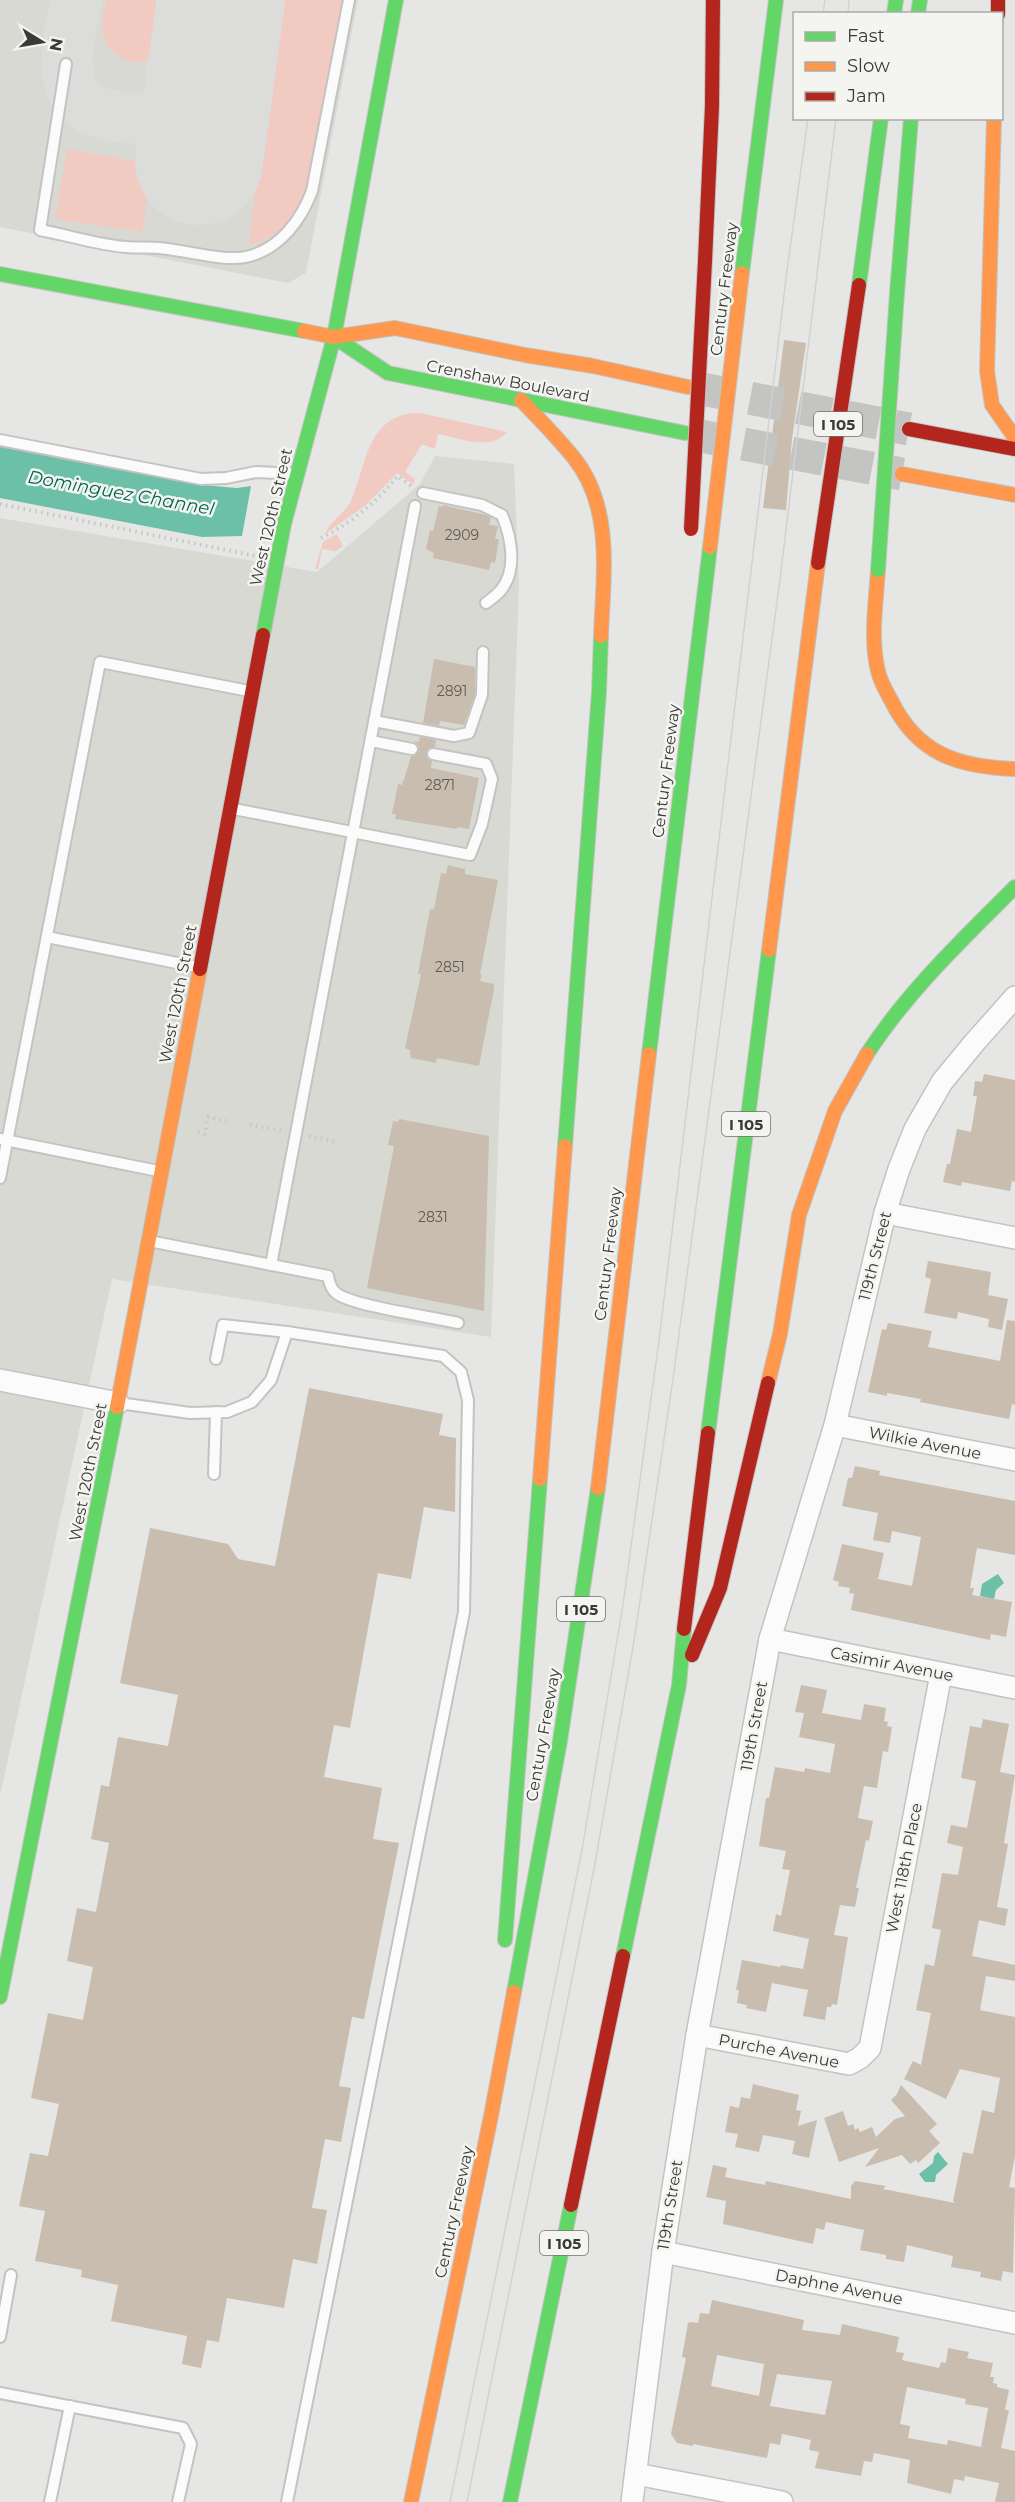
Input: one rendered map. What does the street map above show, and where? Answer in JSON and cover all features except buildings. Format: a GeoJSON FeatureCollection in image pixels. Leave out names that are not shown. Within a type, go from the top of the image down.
{"type":"FeatureCollection","features":[{"type":"Feature","properties":{"kind":"main road","name":"West 120th Street"},"geometry":{"type":"LineString","coordinates":[[0,1996],[118,1403],[277,560],[297,474],[334,337],[396,0]]}},
{"type":"Feature","properties":{"kind":"main road"},"geometry":{"type":"LineString","coordinates":[[691,542],[712,106],[713,0]]}},
{"type":"Feature","properties":{"kind":"main road","name":"Century Freeway"},"geometry":{"type":"LineString","coordinates":[[411,2502],[491,2116],[560,1741],[591,1543],[776,0]]}},
{"type":"Feature","properties":{"kind":"main road","name":"I 105"},"geometry":{"type":"LineString","coordinates":[[510,2502],[679,1685],[683,1634],[722,1314],[818,563],[859,285],[880,120]]}},
{"type":"Feature","properties":{"kind":"main road"},"geometry":{"type":"LineString","coordinates":[[910,120],[875,616],[877,669],[897,717],[918,739],[947,760],[985,770],[1015,770]]}},
{"type":"Feature","properties":{"kind":"main road"},"geometry":{"type":"LineString","coordinates":[[994,120],[987,371],[992,405],[1015,438]]}},
{"type":"Feature","properties":{"kind":"main road","name":"Crenshaw Boulevard"},"geometry":{"type":"LineString","coordinates":[[0,274],[334,337],[395,328],[525,355],[593,366],[688,387]]}},
{"type":"Feature","properties":{"kind":"main road","name":"Crenshaw Boulevard"},"geometry":{"type":"LineString","coordinates":[[334,337],[388,373],[685,433]]}},
{"type":"Feature","properties":{"kind":"main road"},"geometry":{"type":"LineString","coordinates":[[504,1950],[599,692],[604,560],[602,518],[590,484],[575,459],[521,400]]}},
{"type":"Feature","properties":{"kind":"main road"},"geometry":{"type":"LineString","coordinates":[[909,429],[1015,449]]}},
{"type":"Feature","properties":{"kind":"main road"},"geometry":{"type":"LineString","coordinates":[[902,474],[1015,495]]}},
{"type":"Feature","properties":{"kind":"main road"},"geometry":{"type":"LineString","coordinates":[[690,707],[691,593]]}},
{"type":"Feature","properties":{"kind":"main road"},"geometry":{"type":"LineString","coordinates":[[679,1685],[720,1588],[780,1334],[799,1215],[836,1111],[857,1070],[884,1028],[923,981],[1015,887]]}},
{"type":"Feature","properties":{"kind":"main road"},"geometry":{"type":"LineString","coordinates":[[491,2116],[501,1985]]}},
{"type":"Feature","properties":{"kind":"street","name":"119th Street"},"geometry":{"type":"LineString","coordinates":[[632,2502],[663,2252],[697,2035],[770,1639],[835,1425],[885,1213],[915,1129],[942,1082],[1012,1006]]}},
{"type":"Feature","properties":{"kind":"street"},"geometry":{"type":"LineString","coordinates":[[885,1213],[1015,1238]]}},
{"type":"Feature","properties":{"kind":"street"},"geometry":{"type":"LineString","coordinates":[[0,1380],[118,1403]]}},
{"type":"Feature","properties":{"kind":"street","name":"Wilkie Avenue"},"geometry":{"type":"LineString","coordinates":[[835,1425],[1015,1460]]}},
{"type":"Feature","properties":{"kind":"street","name":"Casimir Avenue"},"geometry":{"type":"LineString","coordinates":[[770,1639],[1015,1688]]}},
{"type":"Feature","properties":{"kind":"street","name":"West 118th Place"},"geometry":{"type":"LineString","coordinates":[[860,2058],[870,2048],[875,2031],[879,1999],[941,1674]]}},
{"type":"Feature","properties":{"kind":"street","name":"Purche Avenue"},"geometry":{"type":"LineString","coordinates":[[697,2035],[831,2062],[849,2064],[860,2058]]}},
{"type":"Feature","properties":{"kind":"street","name":"Daphne Avenue"},"geometry":{"type":"LineString","coordinates":[[663,2252],[1015,2323]]}},
{"type":"Feature","properties":{"kind":"street"},"geometry":{"type":"LineString","coordinates":[[636,2474],[782,2502]]}},
{"type":"Feature","properties":{"kind":"lane"},"geometry":{"type":"LineString","coordinates":[[66,64],[40,230],[125,247],[159,248],[233,258],[249,256],[270,247],[286,235],[307,205],[312,191],[349,0]]}},
{"type":"Feature","properties":{"kind":"lane"},"geometry":{"type":"LineString","coordinates":[[0,440],[201,479],[226,478],[256,472],[297,474]]}},
{"type":"Feature","properties":{"kind":"lane"},"geometry":{"type":"LineString","coordinates":[[423,493],[482,505],[502,515],[508,530],[511,561],[508,577],[501,590],[486,603]]}},
{"type":"Feature","properties":{"kind":"lane"},"geometry":{"type":"LineString","coordinates":[[271,1265],[415,506]]}},
{"type":"Feature","properties":{"kind":"lane"},"geometry":{"type":"LineString","coordinates":[[374,721],[454,736],[469,733],[482,695],[483,652]]}},
{"type":"Feature","properties":{"kind":"lane"},"geometry":{"type":"LineString","coordinates":[[0,1178],[4,1140],[47,938],[100,662],[252,692]]}},
{"type":"Feature","properties":{"kind":"lane"},"geometry":{"type":"LineString","coordinates":[[371,741],[412,749]]}},
{"type":"Feature","properties":{"kind":"lane"},"geometry":{"type":"LineString","coordinates":[[230,808],[470,855],[482,824],[492,779],[486,764],[433,754]]}},
{"type":"Feature","properties":{"kind":"lane"},"geometry":{"type":"LineString","coordinates":[[47,938],[200,968]]}},
{"type":"Feature","properties":{"kind":"lane"},"geometry":{"type":"LineString","coordinates":[[4,1140],[162,1172]]}},
{"type":"Feature","properties":{"kind":"lane"},"geometry":{"type":"LineString","coordinates":[[149,1241],[328,1276],[336,1293],[354,1301],[458,1323]]}},
{"type":"Feature","properties":{"kind":"lane"},"geometry":{"type":"LineString","coordinates":[[216,1359],[223,1325],[287,1332],[443,1356],[461,1372],[468,1400],[464,1612],[287,2502]]}},
{"type":"Feature","properties":{"kind":"lane"},"geometry":{"type":"LineString","coordinates":[[118,1403],[190,1413],[227,1412],[252,1402],[270,1380],[287,1332]]}},
{"type":"Feature","properties":{"kind":"lane"},"geometry":{"type":"LineString","coordinates":[[214,1474],[216,1412]]}},
{"type":"Feature","properties":{"kind":"lane"},"geometry":{"type":"LineString","coordinates":[[0,2337],[11,2275]]}},
{"type":"Feature","properties":{"kind":"lane"},"geometry":{"type":"LineString","coordinates":[[0,2393],[183,2428],[191,2444],[178,2502]]}},
{"type":"Feature","properties":{"kind":"lane"},"geometry":{"type":"LineString","coordinates":[[50,2502],[70,2406]]}},
{"type":"Feature","properties":{"kind":"path"},"geometry":{"type":"LineString","coordinates":[[321,538],[349,523],[377,500],[398,476],[412,486]]}},
{"type":"Feature","properties":{"kind":"path"},"geometry":{"type":"LineString","coordinates":[[0,504],[277,560]]}},
{"type":"Feature","properties":{"kind":"path"},"geometry":{"type":"LineString","coordinates":[[198,1132],[205,1134],[208,1117],[227,1121]]}},
{"type":"Feature","properties":{"kind":"path"},"geometry":{"type":"LineString","coordinates":[[250,1125],[283,1131]]}},
{"type":"Feature","properties":{"kind":"path"},"geometry":{"type":"LineString","coordinates":[[305,1136],[337,1142]]}},
{"type":"Feature","properties":{"kind":"shaded area"},"geometry":{"type":"Polygon","coordinates":[[[0,0],[358,0],[306,273],[288,283],[0,227],[0,0]]]}},
{"type":"Feature","properties":{"kind":"shaded area"},"geometry":{"type":"Polygon","coordinates":[[[106,0],[164,0],[159,39],[150,58],[143,62],[127,60],[107,45],[102,29],[106,0]]]}},
{"type":"Feature","properties":{"kind":"shaded area"},"geometry":{"type":"Polygon","coordinates":[[[273,0],[344,0],[310,177],[301,201],[282,228],[262,241],[249,246],[257,177],[249,175],[273,0]]]}},
{"type":"Feature","properties":{"kind":"shaded area"},"geometry":{"type":"Polygon","coordinates":[[[67,149],[153,164],[142,232],[55,219],[67,149]]]}},
{"type":"Feature","properties":{"kind":"shaded area"},"geometry":{"type":"Polygon","coordinates":[[[420,413],[507,432],[500,438],[484,442],[438,434],[435,449],[422,444],[405,472],[415,479],[413,484],[397,473],[366,505],[325,534],[351,501],[366,457],[379,431],[402,415],[420,413]]]}},
{"type":"Feature","properties":{"kind":"shaded area"},"geometry":{"type":"Polygon","coordinates":[[[435,456],[514,464],[519,588],[491,1337],[112,1279],[0,1796],[0,518],[317,572],[420,484],[435,456]]]}},
{"type":"Feature","properties":{"kind":"shaded area"},"geometry":{"type":"Polygon","coordinates":[[[337,534],[343,546],[336,551],[322,549],[318,569],[315,569],[323,542],[337,534]]]}},
{"type":"Feature","properties":{"kind":"water","name":"Dominguez Channel"},"geometry":{"type":"Polygon","coordinates":[[[0,446],[202,485],[237,488],[251,486],[242,536],[202,537],[0,498],[0,446]]]}},
{"type":"Feature","properties":{"kind":"water"},"geometry":{"type":"Polygon","coordinates":[[[998,1574],[1004,1583],[996,1590],[994,1599],[980,1596],[982,1584],[998,1574]]]}},
{"type":"Feature","properties":{"kind":"water"},"geometry":{"type":"Polygon","coordinates":[[[938,2152],[948,2164],[936,2175],[935,2182],[925,2182],[919,2174],[933,2163],[934,2156],[938,2152]]]}},
{"type":"Feature","properties":{"kind":"taxiway"},"geometry":{"type":"LineString","coordinates":[[76,0],[70,29],[67,69],[77,97],[81,102],[101,113],[128,118],[168,113],[189,97],[214,55]]}},
{"type":"Feature","properties":{"kind":"runway"},"geometry":{"type":"LineString","coordinates":[[199,161],[221,0]]}},
{"type":"Feature","properties":{"kind":"tunnel"},"geometry":{"type":"LineString","coordinates":[[702,389],[909,429]]}},
{"type":"Feature","properties":{"kind":"tunnel"},"geometry":{"type":"LineString","coordinates":[[695,435],[902,474]]}},
{"type":"Feature","properties":{"kind":"tram line"},"geometry":{"type":"LineString","coordinates":[[823,12],[825,0]]}},
{"type":"Feature","properties":{"kind":"tram line"},"geometry":{"type":"LineString","coordinates":[[848,12],[849,0]]}},
{"type":"Feature","properties":{"kind":"tram line"},"geometry":{"type":"LineString","coordinates":[[450,2502],[582,1850],[623,1605],[660,1333],[786,278],[808,120]]}},
{"type":"Feature","properties":{"kind":"tram line"},"geometry":{"type":"LineString","coordinates":[[467,2502],[594,1869],[634,1641],[673,1379],[780,579],[836,120]]}},
{"type":"Feature","properties":{"kind":"traffic: fast"},"geometry":{"type":"LineString","coordinates":[[334,337],[396,0]]}},
{"type":"Feature","properties":{"kind":"traffic: fast"},"geometry":{"type":"LineString","coordinates":[[742,273],[776,0]]}},
{"type":"Feature","properties":{"kind":"traffic: fast"},"geometry":{"type":"LineString","coordinates":[[894,12],[896,0]]}},
{"type":"Feature","properties":{"kind":"traffic: fast"},"geometry":{"type":"LineString","coordinates":[[918,12],[920,0]]}},
{"type":"Feature","properties":{"kind":"traffic: fast"},"geometry":{"type":"LineString","coordinates":[[859,285],[881,120]]}},
{"type":"Feature","properties":{"kind":"traffic: fast"},"geometry":{"type":"LineString","coordinates":[[897,293],[911,120]]}},
{"type":"Feature","properties":{"kind":"traffic: fast"},"geometry":{"type":"LineString","coordinates":[[0,274],[304,331]]}},
{"type":"Feature","properties":{"kind":"traffic: fast"},"geometry":{"type":"LineString","coordinates":[[878,570],[897,293]]}},
{"type":"Feature","properties":{"kind":"traffic: fast"},"geometry":{"type":"LineString","coordinates":[[263,635],[284,524],[334,337]]}},
{"type":"Feature","properties":{"kind":"traffic: fast"},"geometry":{"type":"LineString","coordinates":[[334,337],[388,373],[685,433]]}},
{"type":"Feature","properties":{"kind":"traffic: fast"},"geometry":{"type":"LineString","coordinates":[[649,1054],[710,547]]}},
{"type":"Feature","properties":{"kind":"traffic: fast"},"geometry":{"type":"LineString","coordinates":[[565,1146],[599,692],[601,636]]}},
{"type":"Feature","properties":{"kind":"traffic: fast"},"geometry":{"type":"LineString","coordinates":[[867,1054],[918,987],[1015,887]]}},
{"type":"Feature","properties":{"kind":"traffic: fast"},"geometry":{"type":"LineString","coordinates":[[708,1433],[769,950]]}},
{"type":"Feature","properties":{"kind":"traffic: fast"},"geometry":{"type":"LineString","coordinates":[[0,1997],[117,1407]]}},
{"type":"Feature","properties":{"kind":"traffic: fast"},"geometry":{"type":"LineString","coordinates":[[505,1940],[540,1479]]}},
{"type":"Feature","properties":{"kind":"traffic: fast"},"geometry":{"type":"LineString","coordinates":[[514,1992],[560,1741],[598,1488]]}},
{"type":"Feature","properties":{"kind":"traffic: fast"},"geometry":{"type":"LineString","coordinates":[[623,1956],[679,1685],[684,1629]]}},
{"type":"Feature","properties":{"kind":"traffic: fast"},"geometry":{"type":"LineString","coordinates":[[510,2502],[571,2205]]}},
{"type":"Feature","properties":{"kind":"traffic: slow"},"geometry":{"type":"LineString","coordinates":[[994,120],[987,371],[992,405],[1015,438]]}},
{"type":"Feature","properties":{"kind":"traffic: slow"},"geometry":{"type":"LineString","coordinates":[[710,547],[742,273]]}},
{"type":"Feature","properties":{"kind":"traffic: slow"},"geometry":{"type":"LineString","coordinates":[[304,331],[334,337],[395,328],[525,355],[593,366],[688,387]]}},
{"type":"Feature","properties":{"kind":"traffic: slow"},"geometry":{"type":"LineString","coordinates":[[521,400],[574,458],[587,478],[595,499],[601,521],[603,544],[601,636]]}},
{"type":"Feature","properties":{"kind":"traffic: slow"},"geometry":{"type":"LineString","coordinates":[[902,474],[1015,495]]}},
{"type":"Feature","properties":{"kind":"traffic: slow"},"geometry":{"type":"LineString","coordinates":[[769,950],[818,563]]}},
{"type":"Feature","properties":{"kind":"traffic: slow"},"geometry":{"type":"LineString","coordinates":[[878,570],[874,620],[876,659],[879,675],[901,718],[913,733],[941,754],[975,765],[1015,769]]}},
{"type":"Feature","properties":{"kind":"traffic: slow"},"geometry":{"type":"LineString","coordinates":[[117,1407],[200,969]]}},
{"type":"Feature","properties":{"kind":"traffic: slow"},"geometry":{"type":"LineString","coordinates":[[598,1488],[649,1054]]}},
{"type":"Feature","properties":{"kind":"traffic: slow"},"geometry":{"type":"LineString","coordinates":[[768,1383],[780,1334],[799,1215],[835,1111],[867,1054]]}},
{"type":"Feature","properties":{"kind":"traffic: slow"},"geometry":{"type":"LineString","coordinates":[[540,1479],[565,1146]]}},
{"type":"Feature","properties":{"kind":"traffic: slow"},"geometry":{"type":"LineString","coordinates":[[411,2502],[491,2116],[514,1992]]}},
{"type":"Feature","properties":{"kind":"traffic: jam"},"geometry":{"type":"LineString","coordinates":[[705,261],[712,106],[713,0]]}},
{"type":"Feature","properties":{"kind":"traffic: jam"},"geometry":{"type":"LineString","coordinates":[[998,0],[998,12]]}},
{"type":"Feature","properties":{"kind":"traffic: jam"},"geometry":{"type":"LineString","coordinates":[[691,529],[705,261]]}},
{"type":"Feature","properties":{"kind":"traffic: jam"},"geometry":{"type":"LineString","coordinates":[[818,563],[859,285]]}},
{"type":"Feature","properties":{"kind":"traffic: jam"},"geometry":{"type":"LineString","coordinates":[[909,429],[1015,449]]}},
{"type":"Feature","properties":{"kind":"traffic: jam"},"geometry":{"type":"LineString","coordinates":[[200,969],[263,635]]}},
{"type":"Feature","properties":{"kind":"traffic: jam"},"geometry":{"type":"LineString","coordinates":[[692,1655],[720,1588],[768,1383]]}},
{"type":"Feature","properties":{"kind":"traffic: jam"},"geometry":{"type":"LineString","coordinates":[[684,1629],[708,1433]]}},
{"type":"Feature","properties":{"kind":"traffic: jam"},"geometry":{"type":"LineString","coordinates":[[571,2205],[623,1956]]}}]}
